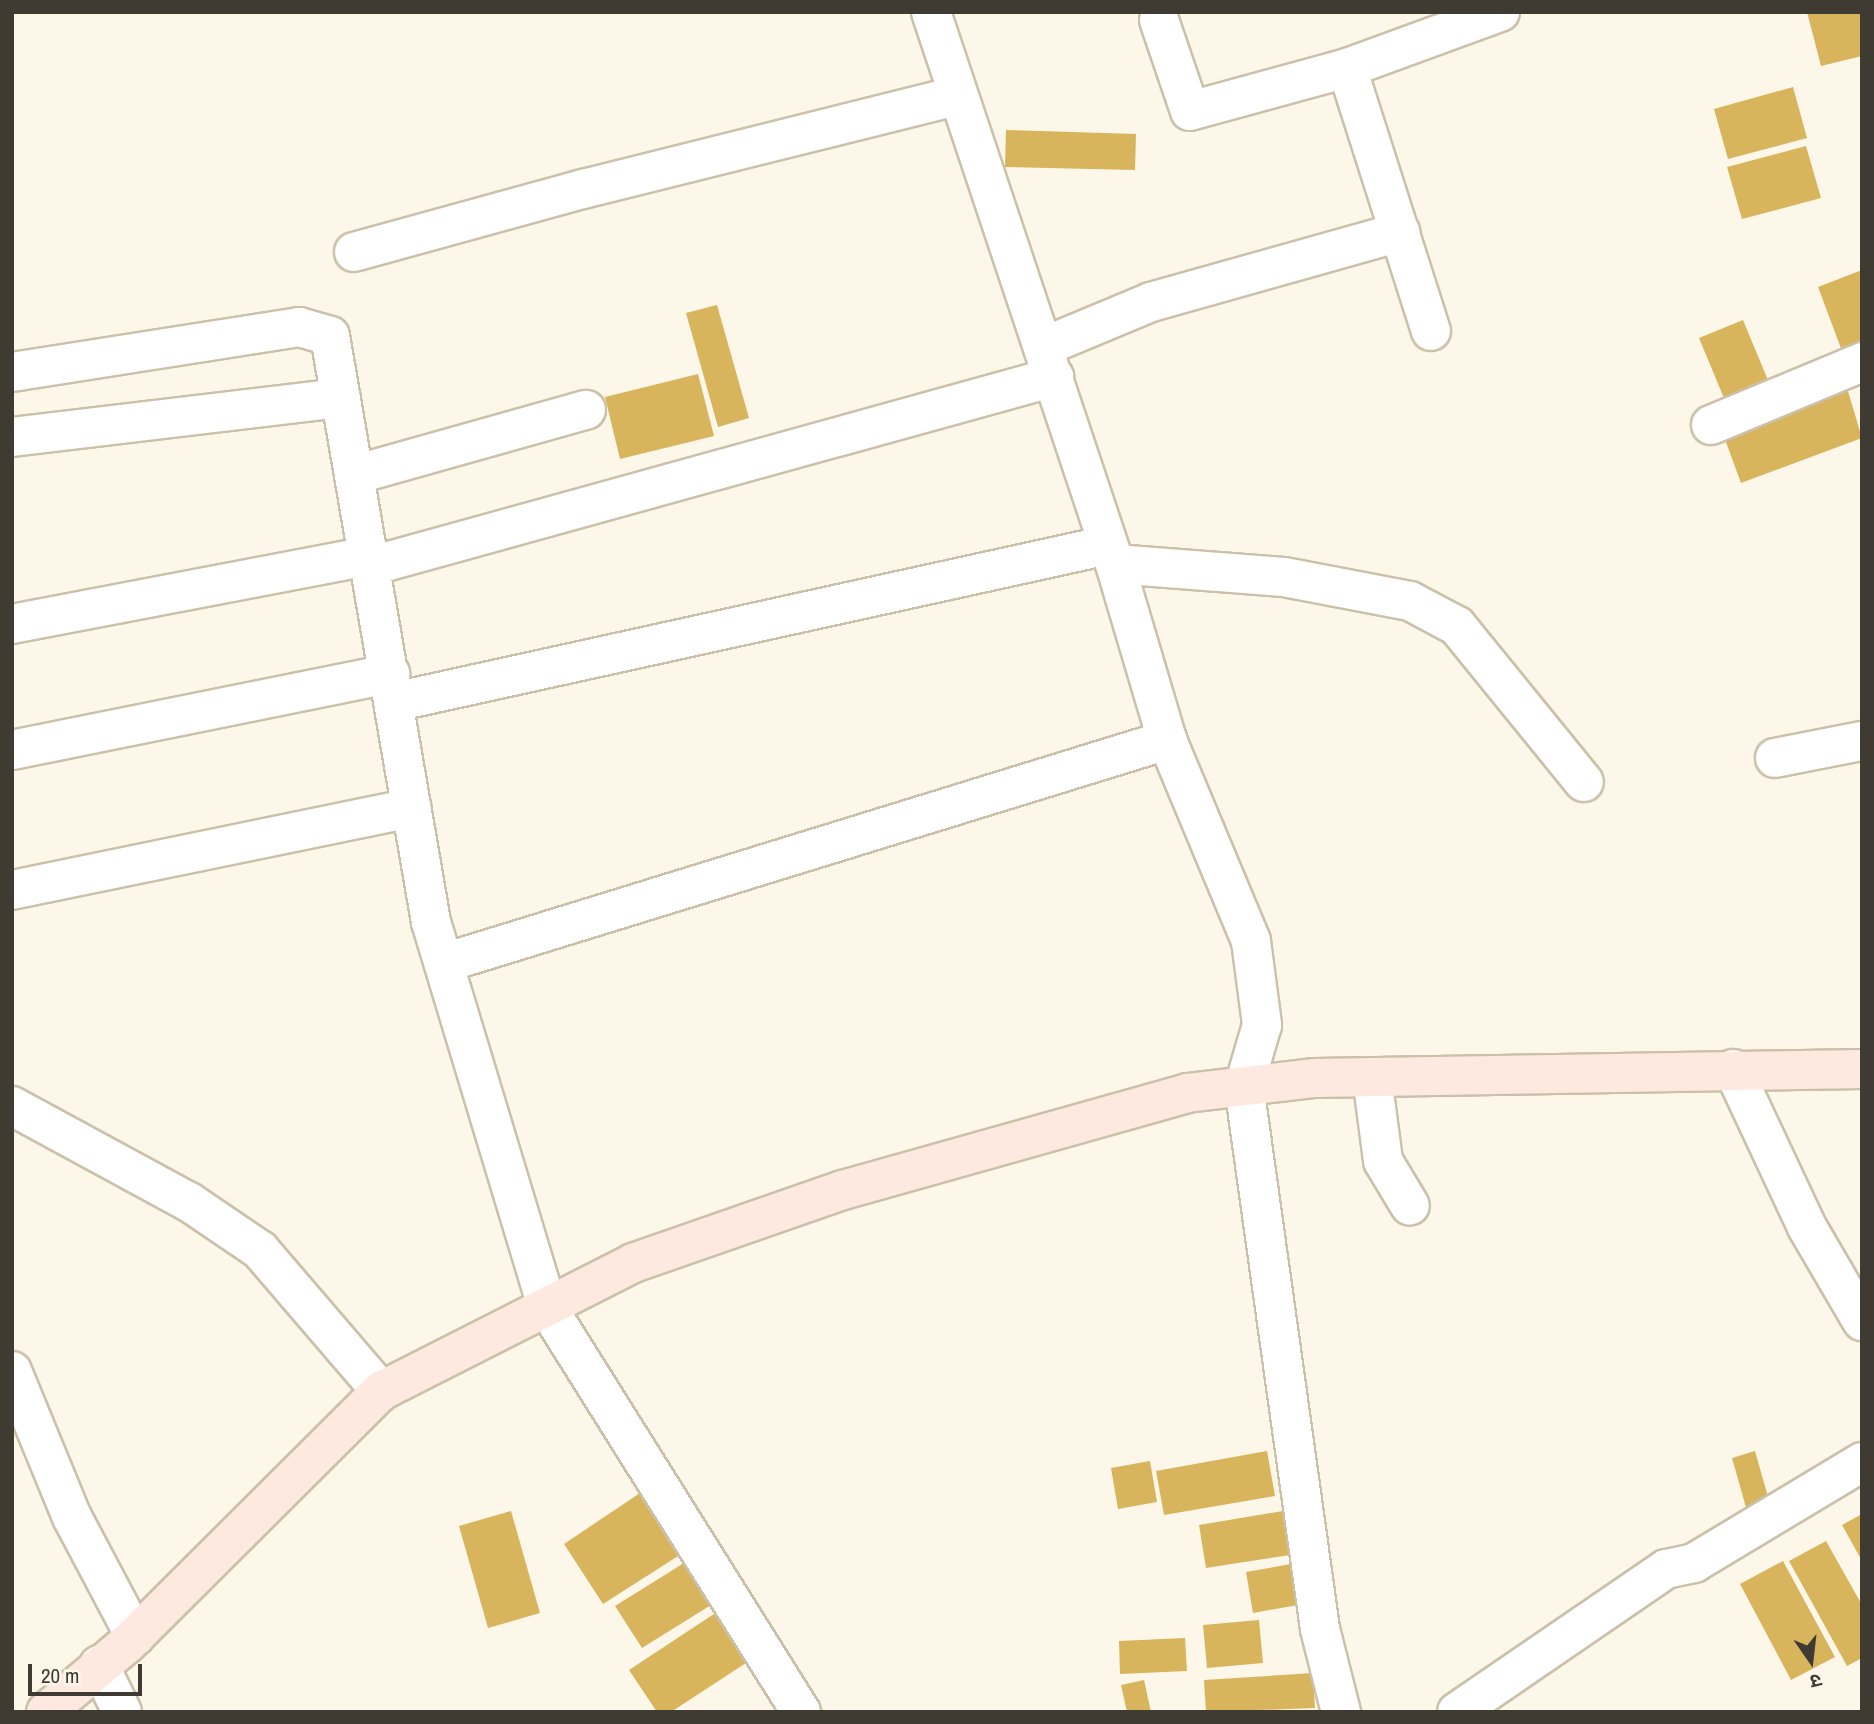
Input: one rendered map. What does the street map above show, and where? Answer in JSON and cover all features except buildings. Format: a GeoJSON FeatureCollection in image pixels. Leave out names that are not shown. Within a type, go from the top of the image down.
{"type":"FeatureCollection","features":[{"type":"Feature","properties":{"kind":"main road"},"geometry":{"type":"LineString","coordinates":[[46,1712],[135,1636],[381,1391],[633,1263],[842,1190],[1187,1093],[1372,1077],[1733,1069],[1862,1069]]}},
{"type":"Feature","properties":{"kind":"street"},"geometry":{"type":"LineString","coordinates":[[931,12],[957,96],[1049,362],[1167,740],[1251,941],[1262,1025],[1244,1086],[1320,1629],[1341,1712]]}},
{"type":"Feature","properties":{"kind":"street"},"geometry":{"type":"LineString","coordinates":[[1167,15],[1190,111],[1347,68],[1500,12]]}},
{"type":"Feature","properties":{"kind":"street"},"geometry":{"type":"LineString","coordinates":[[1347,68],[1432,331]]}},
{"type":"Feature","properties":{"kind":"street"},"geometry":{"type":"LineString","coordinates":[[355,252],[583,189],[957,96]]}},
{"type":"Feature","properties":{"kind":"street"},"geometry":{"type":"LineString","coordinates":[[12,624],[370,561],[1049,362],[1151,302],[1399,232]]}},
{"type":"Feature","properties":{"kind":"street"},"geometry":{"type":"LineString","coordinates":[[12,372],[299,327],[330,336],[431,922],[547,1307],[801,1712]]}},
{"type":"Feature","properties":{"kind":"street"},"geometry":{"type":"LineString","coordinates":[[1711,425],[1862,362]]}},
{"type":"Feature","properties":{"kind":"street"},"geometry":{"type":"LineString","coordinates":[[12,437],[341,398]]}},
{"type":"Feature","properties":{"kind":"street"},"geometry":{"type":"LineString","coordinates":[[354,475],[586,410]]}},
{"type":"Feature","properties":{"kind":"street"},"geometry":{"type":"LineString","coordinates":[[12,750],[392,688],[1111,555],[1284,577],[1410,601],[1457,626],[1584,782]]}},
{"type":"Feature","properties":{"kind":"street"},"geometry":{"type":"LineString","coordinates":[[444,963],[1167,740]]}},
{"type":"Feature","properties":{"kind":"street"},"geometry":{"type":"LineString","coordinates":[[1775,758],[1862,741]]}},
{"type":"Feature","properties":{"kind":"street"},"geometry":{"type":"LineString","coordinates":[[12,891],[412,808]]}},
{"type":"Feature","properties":{"kind":"street"},"geometry":{"type":"LineString","coordinates":[[1733,1069],[1807,1227],[1862,1321]]}},
{"type":"Feature","properties":{"kind":"street"},"geometry":{"type":"LineString","coordinates":[[1372,1077],[1383,1161],[1410,1206]]}},
{"type":"Feature","properties":{"kind":"street"},"geometry":{"type":"LineString","coordinates":[[12,1105],[189,1202],[260,1250],[381,1391]]}},
{"type":"Feature","properties":{"kind":"street"},"geometry":{"type":"LineString","coordinates":[[12,1371],[72,1517],[135,1636]]}},
{"type":"Feature","properties":{"kind":"street"},"geometry":{"type":"LineString","coordinates":[[1457,1712],[1666,1569],[1694,1563],[1862,1462]]}},
{"type":"Feature","properties":{"kind":"street"},"geometry":{"type":"LineString","coordinates":[[99,1665],[122,1712]]}}]}
